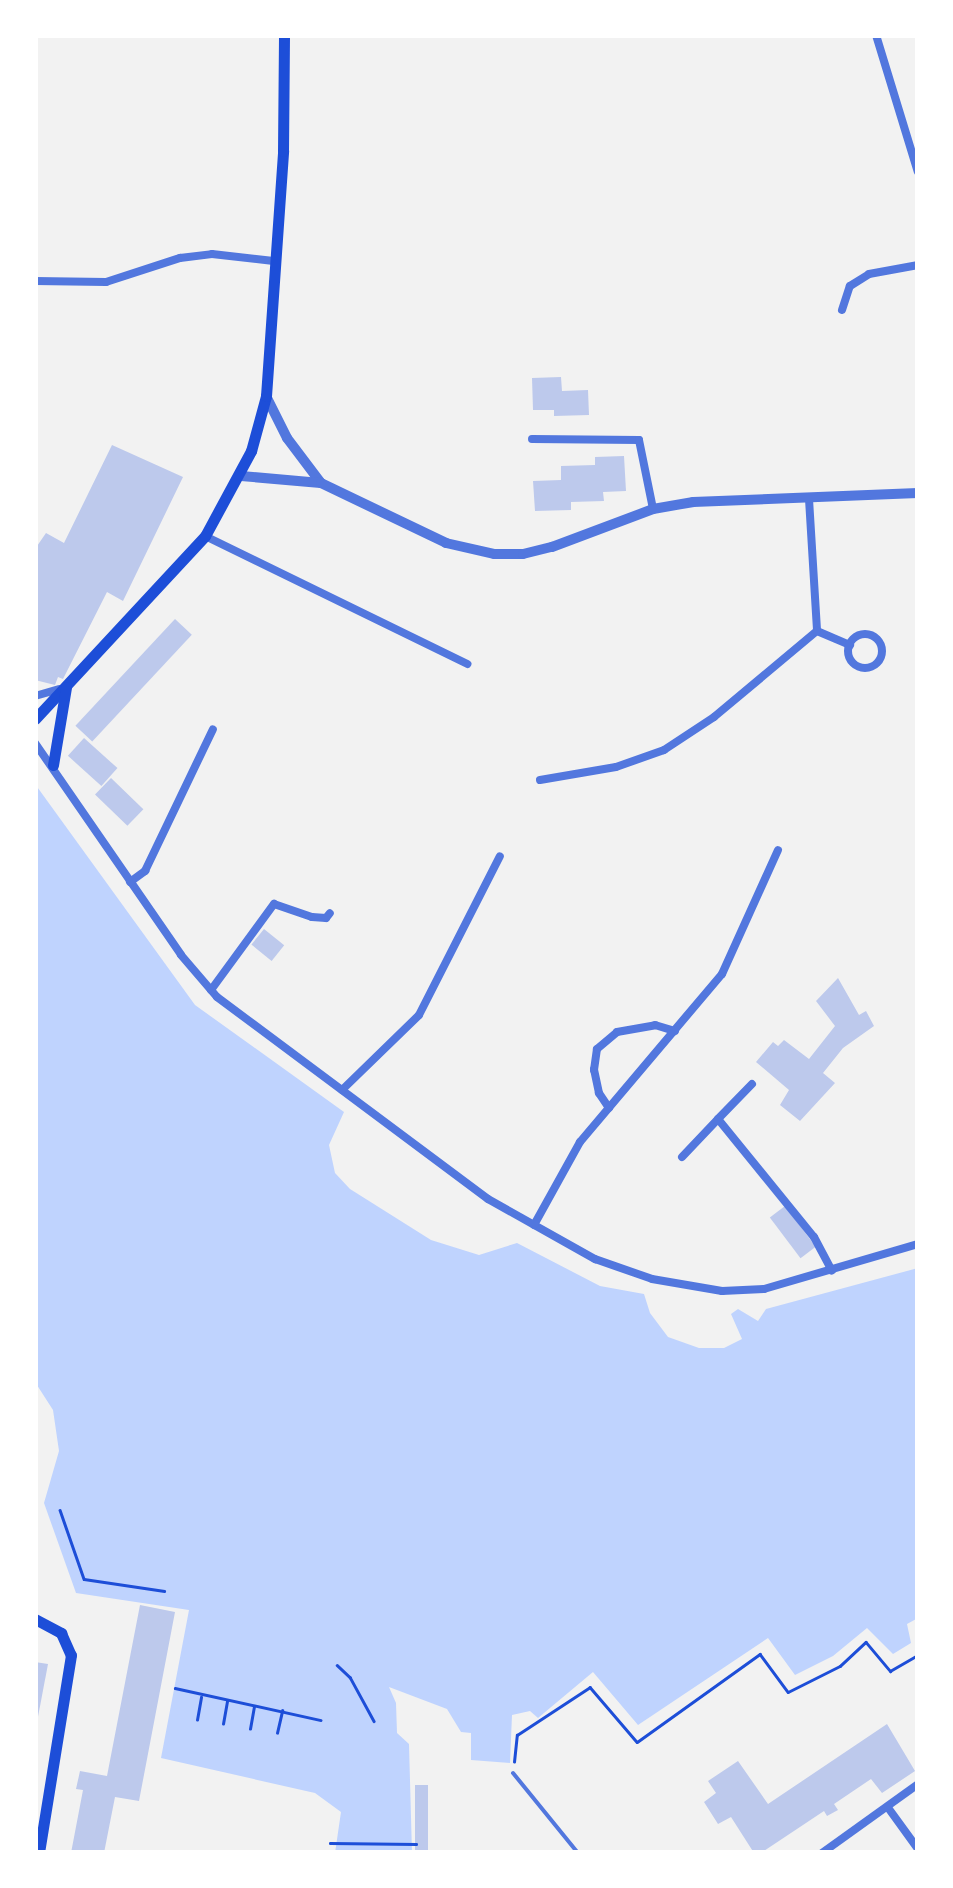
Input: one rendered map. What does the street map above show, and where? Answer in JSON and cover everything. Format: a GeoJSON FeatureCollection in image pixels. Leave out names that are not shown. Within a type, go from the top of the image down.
{"type":"FeatureCollection","features":[{"type":"Feature","properties":{"kind":"main road"},"geometry":{"type":"LineString","coordinates":[[35,719],[204,536],[241,476],[266,396],[283,151],[284,35]]}},
{"type":"Feature","properties":{"kind":"main road"},"geometry":{"type":"LineString","coordinates":[[53,766],[66,686]]}},
{"type":"Feature","properties":{"kind":"main road"},"geometry":{"type":"LineString","coordinates":[[35,1619],[61,1633],[71,1656],[37,1836],[39,1853]]}},
{"type":"Feature","properties":{"kind":"street"},"geometry":{"type":"LineString","coordinates":[[876,35],[918,172]]}},
{"type":"Feature","properties":{"kind":"street"},"geometry":{"type":"LineString","coordinates":[[35,281],[106,282],[180,258],[212,254],[274,262]]}},
{"type":"Feature","properties":{"kind":"street"},"geometry":{"type":"LineString","coordinates":[[842,310],[850,286],[869,274],[918,265]]}},
{"type":"Feature","properties":{"kind":"street"},"geometry":{"type":"LineString","coordinates":[[266,396],[287,438],[321,483]]}},
{"type":"Feature","properties":{"kind":"street"},"geometry":{"type":"LineString","coordinates":[[532,438],[639,440],[653,509]]}},
{"type":"Feature","properties":{"kind":"street"},"geometry":{"type":"LineString","coordinates":[[241,476],[321,483],[446,543],[494,554],[523,554],[552,547],[653,509],[693,502],[918,493]]}},
{"type":"Feature","properties":{"kind":"street"},"geometry":{"type":"LineString","coordinates":[[809,499],[817,630]]}},
{"type":"Feature","properties":{"kind":"street"},"geometry":{"type":"LineString","coordinates":[[204,536],[467,664]]}},
{"type":"Feature","properties":{"kind":"street"},"geometry":{"type":"LineString","coordinates":[[817,630],[850,645]]}},
{"type":"Feature","properties":{"kind":"street"},"geometry":{"type":"LineString","coordinates":[[540,780],[616,767],[664,750],[714,717],[817,630]]}},
{"type":"Feature","properties":{"kind":"street"},"geometry":{"type":"LineString","coordinates":[[869,634],[880,642],[882,655],[875,666],[862,668],[851,661],[850,645],[856,637],[869,634]]}},
{"type":"Feature","properties":{"kind":"street"},"geometry":{"type":"LineString","coordinates":[[35,696],[66,686]]}},
{"type":"Feature","properties":{"kind":"street"},"geometry":{"type":"LineString","coordinates":[[130,882],[145,871],[213,729]]}},
{"type":"Feature","properties":{"kind":"street"},"geometry":{"type":"LineString","coordinates":[[35,743],[130,882],[211,990],[488,1199],[595,1259],[652,1278],[722,1291],[764,1289],[918,1244]]}},
{"type":"Feature","properties":{"kind":"street"},"geometry":{"type":"LineString","coordinates":[[534,1225],[580,1142],[722,974],[778,850]]}},
{"type":"Feature","properties":{"kind":"street"},"geometry":{"type":"LineString","coordinates":[[342,1090],[419,1015],[500,856]]}},
{"type":"Feature","properties":{"kind":"street"},"geometry":{"type":"LineString","coordinates":[[211,990],[281,894]]}},
{"type":"Feature","properties":{"kind":"street"},"geometry":{"type":"LineString","coordinates":[[274,904],[312,917],[326,918],[330,913]]}},
{"type":"Feature","properties":{"kind":"street"},"geometry":{"type":"LineString","coordinates":[[610,1108],[599,1093],[594,1070],[597,1049],[617,1032],[655,1026],[675,1031]]}},
{"type":"Feature","properties":{"kind":"street"},"geometry":{"type":"LineString","coordinates":[[682,1157],[752,1084]]}},
{"type":"Feature","properties":{"kind":"street"},"geometry":{"type":"LineString","coordinates":[[718,1120],[814,1236],[832,1271]]}},
{"type":"Feature","properties":{"kind":"street"},"geometry":{"type":"LineString","coordinates":[[822,1853],[918,1784]]}},
{"type":"Feature","properties":{"kind":"street"},"geometry":{"type":"LineString","coordinates":[[889,1808],[918,1848]]}},
{"type":"Feature","properties":{"kind":"lane"},"geometry":{"type":"LineString","coordinates":[[513,1773],[578,1853]]}},
{"type":"Feature","properties":{"kind":"path"},"geometry":{"type":"LineString","coordinates":[[60,1510],[84,1579],[164,1591]]}},
{"type":"Feature","properties":{"kind":"path"},"geometry":{"type":"LineString","coordinates":[[513,1773],[516,1735],[590,1687],[637,1742],[760,1654],[788,1692],[840,1666],[866,1642],[890,1671],[918,1655]]}},
{"type":"Feature","properties":{"kind":"path"},"geometry":{"type":"LineString","coordinates":[[337,1665],[350,1677],[374,1721]]}},
{"type":"Feature","properties":{"kind":"path"},"geometry":{"type":"LineString","coordinates":[[175,1688],[320,1720]]}},
{"type":"Feature","properties":{"kind":"path"},"geometry":{"type":"LineString","coordinates":[[197,1720],[202,1694]]}},
{"type":"Feature","properties":{"kind":"path"},"geometry":{"type":"LineString","coordinates":[[222,1724],[227,1699]]}},
{"type":"Feature","properties":{"kind":"path"},"geometry":{"type":"LineString","coordinates":[[250,1729],[254,1705]]}},
{"type":"Feature","properties":{"kind":"path"},"geometry":{"type":"LineString","coordinates":[[277,1733],[282,1711]]}},
{"type":"Feature","properties":{"kind":"path"},"geometry":{"type":"LineString","coordinates":[[330,1844],[416,1844]]}},
{"type":"Feature","properties":{"kind":"water"},"geometry":{"type":"Polygon","coordinates":[[[35,784],[195,1005],[344,1112],[329,1145],[335,1173],[350,1189],[431,1240],[479,1255],[517,1243],[600,1286],[644,1294],[650,1313],[668,1337],[699,1348],[724,1348],[742,1339],[731,1314],[738,1309],[758,1321],[766,1309],[918,1268],[918,1618],[907,1624],[911,1643],[893,1654],[867,1628],[833,1656],[795,1675],[768,1638],[638,1725],[593,1672],[538,1718],[530,1711],[512,1715],[510,1763],[471,1760],[471,1733],[461,1732],[447,1709],[389,1687],[396,1703],[397,1733],[409,1744],[412,1853],[335,1853],[341,1812],[315,1793],[161,1758],[189,1610],[76,1593],[44,1503],[59,1451],[53,1410],[35,1382],[35,784]]]}},
{"type":"Feature","properties":{"kind":"building"},"geometry":{"type":"Polygon","coordinates":[[[561,377],[562,391],[588,390],[589,415],[554,416],[554,410],[533,410],[532,378],[561,377]]]}},
{"type":"Feature","properties":{"kind":"building"},"geometry":{"type":"Polygon","coordinates":[[[112,445],[183,477],[123,601],[107,592],[63,679],[58,677],[55,685],[35,680],[35,549],[46,533],[64,543],[112,445]]]}},
{"type":"Feature","properties":{"kind":"building"},"geometry":{"type":"Polygon","coordinates":[[[624,456],[626,491],[603,492],[604,501],[571,502],[571,510],[535,511],[533,481],[561,480],[561,466],[595,465],[595,457],[624,456]]]}},
{"type":"Feature","properties":{"kind":"building"},"geometry":{"type":"Polygon","coordinates":[[[175,619],[192,635],[92,741],[75,726],[175,619]]]}},
{"type":"Feature","properties":{"kind":"building"},"geometry":{"type":"Polygon","coordinates":[[[84,738],[117,768],[101,786],[68,756],[84,738]]]}},
{"type":"Feature","properties":{"kind":"building"},"geometry":{"type":"Polygon","coordinates":[[[111,778],[143,809],[127,826],[95,795],[111,778]]]}},
{"type":"Feature","properties":{"kind":"building"},"geometry":{"type":"Polygon","coordinates":[[[264,929],[284,945],[272,961],[251,945],[264,929]]]}},
{"type":"Feature","properties":{"kind":"building"},"geometry":{"type":"Polygon","coordinates":[[[838,978],[859,1015],[866,1011],[874,1026],[843,1048],[823,1073],[835,1083],[800,1121],[780,1105],[789,1090],[756,1062],[773,1042],[778,1046],[784,1040],[809,1059],[835,1026],[816,1001],[838,978]]]}},
{"type":"Feature","properties":{"kind":"building"},"geometry":{"type":"Polygon","coordinates":[[[785,1206],[816,1247],[801,1258],[770,1217],[785,1206]]]}},
{"type":"Feature","properties":{"kind":"building"},"geometry":{"type":"Polygon","coordinates":[[[140,1605],[175,1612],[139,1801],[115,1797],[104,1853],[71,1853],[83,1790],[76,1789],[80,1771],[107,1776],[140,1605]]]}},
{"type":"Feature","properties":{"kind":"building"},"geometry":{"type":"Polygon","coordinates":[[[35,1662],[48,1664],[37,1722],[35,1722],[35,1662]]]}},
{"type":"Feature","properties":{"kind":"building"},"geometry":{"type":"Polygon","coordinates":[[[887,1724],[915,1771],[882,1793],[871,1779],[834,1804],[838,1810],[827,1816],[824,1811],[761,1853],[754,1853],[731,1817],[718,1824],[704,1802],[716,1793],[708,1781],[738,1761],[768,1804],[887,1724]]]}},
{"type":"Feature","properties":{"kind":"building"},"geometry":{"type":"Polygon","coordinates":[[[415,1785],[428,1785],[428,1853],[415,1853],[415,1785]]]}}]}
